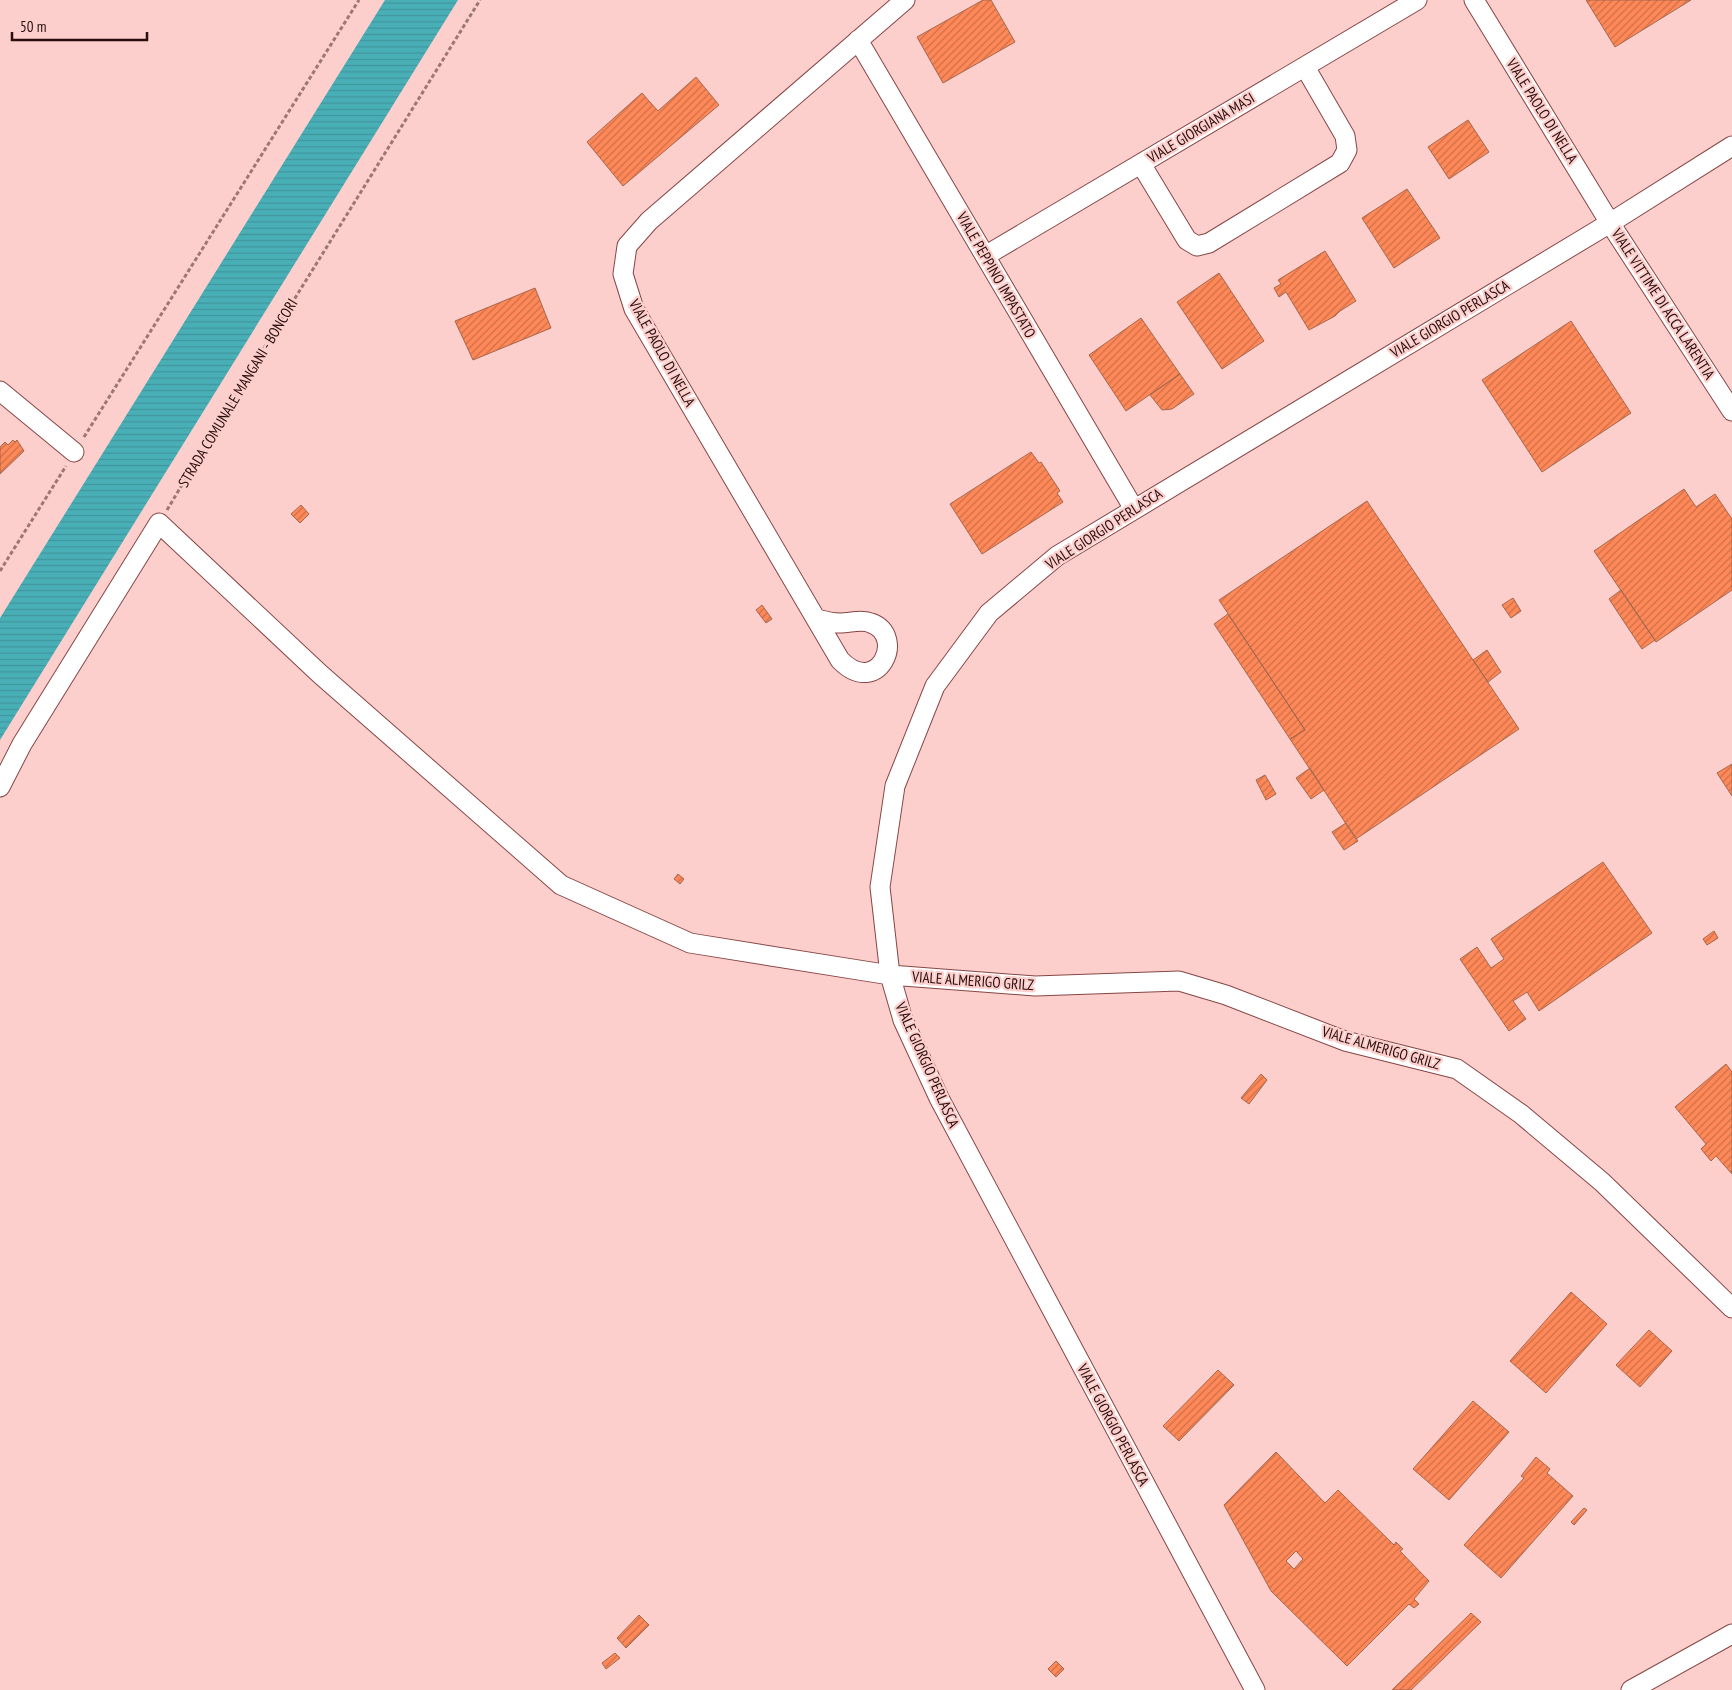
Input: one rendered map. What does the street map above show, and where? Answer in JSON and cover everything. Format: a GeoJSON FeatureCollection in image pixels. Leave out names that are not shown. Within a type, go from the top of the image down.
{"type":"FeatureCollection","features":[{"type":"Feature","properties":{"kind":"street","name":"VIALE PAOLO DI NELLA"},"geometry":{"type":"LineString","coordinates":[[817,619],[634,310],[622,274],[627,246],[649,221],[905,0]]}},
{"type":"Feature","properties":{"kind":"street","name":"VIALE GIORGIANA MASI"},"geometry":{"type":"LineString","coordinates":[[985,256],[1417,0]]}},
{"type":"Feature","properties":{"kind":"street","name":"VIALE PAOLO DI NELLA"},"geometry":{"type":"LineString","coordinates":[[1474,0],[1610,223]]}},
{"type":"Feature","properties":{"kind":"street","name":"VIALE PEPPINO IMPASTATO"},"geometry":{"type":"LineString","coordinates":[[858,40],[1134,509]]}},
{"type":"Feature","properties":{"kind":"street"},"geometry":{"type":"LineString","coordinates":[[1141,164],[1187,240],[1197,246],[1209,243],[1340,163],[1347,150],[1345,136],[1305,67]]}},
{"type":"Feature","properties":{"kind":"street","name":"VIALE GIORGIO PERLASCA"},"geometry":{"type":"LineString","coordinates":[[1255,1690],[939,1098],[903,1020],[890,975],[880,887],[895,786],[935,686],[989,613],[1057,556],[1610,223],[1732,146]]}},
{"type":"Feature","properties":{"kind":"street","name":"VIALE VITTIME DI ACCA LARENTIA"},"geometry":{"type":"LineString","coordinates":[[1610,223],[1732,411]]}},
{"type":"Feature","properties":{"kind":"street"},"geometry":{"type":"LineString","coordinates":[[0,391],[74,452]]}},
{"type":"Feature","properties":{"kind":"street"},"geometry":{"type":"LineString","coordinates":[[0,787],[22,744],[160,523]]}},
{"type":"Feature","properties":{"kind":"street","name":"VIALE ALMERIGO GRILZ"},"geometry":{"type":"LineString","coordinates":[[160,523],[320,674],[561,885],[690,942],[890,975],[1035,986],[1179,980],[1226,995],[1345,1041],[1457,1069],[1520,1114],[1602,1182],[1732,1308]]}},
{"type":"Feature","properties":{"kind":"street"},"geometry":{"type":"LineString","coordinates":[[1631,1690],[1732,1634]]}},
{"type":"Feature","properties":{"kind":"path"},"geometry":{"type":"LineString","coordinates":[[0,571],[359,0]]}},
{"type":"Feature","properties":{"kind":"path","name":"STRADA COMUNALE MANGANI - BONCORI"},"geometry":{"type":"LineString","coordinates":[[160,523],[261,353],[480,0]]}},
{"type":"Feature","properties":{"kind":"water"},"geometry":{"type":"Polygon","coordinates":[[[385,0],[458,0],[0,740],[0,618],[385,0]]]}},
{"type":"Feature","properties":{"kind":"building"},"geometry":{"type":"Polygon","coordinates":[[[983,0],[991,0],[1015,42],[943,83],[917,37],[983,0]]]}},
{"type":"Feature","properties":{"kind":"building"},"geometry":{"type":"Polygon","coordinates":[[[1586,0],[1691,0],[1615,47],[1586,0]]]}},
{"type":"Feature","properties":{"kind":"building"},"geometry":{"type":"Polygon","coordinates":[[[696,77],[719,105],[623,186],[587,142],[642,93],[658,111],[696,77]]]}},
{"type":"Feature","properties":{"kind":"building"},"geometry":{"type":"Polygon","coordinates":[[[1468,120],[1489,152],[1449,179],[1428,147],[1468,120]]]}},
{"type":"Feature","properties":{"kind":"building"},"geometry":{"type":"Polygon","coordinates":[[[1407,189],[1440,238],[1394,268],[1362,218],[1407,189]]]}},
{"type":"Feature","properties":{"kind":"building"},"geometry":{"type":"Polygon","coordinates":[[[1325,251],[1356,301],[1335,316],[1309,330],[1286,292],[1279,297],[1274,288],[1281,284],[1278,280],[1325,251]]]}},
{"type":"Feature","properties":{"kind":"building"},"geometry":{"type":"Polygon","coordinates":[[[1219,273],[1264,341],[1222,369],[1177,302],[1219,273]]]}},
{"type":"Feature","properties":{"kind":"building"},"geometry":{"type":"Polygon","coordinates":[[[535,288],[551,328],[473,360],[455,321],[535,288]]]}},
{"type":"Feature","properties":{"kind":"building"},"geometry":{"type":"Polygon","coordinates":[[[1141,318],[1180,374],[1126,411],[1089,355],[1141,318]]]}},
{"type":"Feature","properties":{"kind":"building"},"geometry":{"type":"Polygon","coordinates":[[[1571,321],[1631,413],[1542,472],[1482,380],[1571,321]]]}},
{"type":"Feature","properties":{"kind":"building"},"geometry":{"type":"Polygon","coordinates":[[[1180,374],[1194,394],[1172,409],[1162,410],[1150,395],[1180,374]]]}},
{"type":"Feature","properties":{"kind":"building"},"geometry":{"type":"Polygon","coordinates":[[[13,440],[15,442],[17,440],[24,451],[0,474],[0,447],[5,442],[8,445],[13,440]]]}},
{"type":"Feature","properties":{"kind":"building"},"geometry":{"type":"Polygon","coordinates":[[[1031,452],[1039,463],[1041,462],[1060,491],[1057,493],[1063,502],[982,554],[950,504],[1031,452]]]}},
{"type":"Feature","properties":{"kind":"building"},"geometry":{"type":"Polygon","coordinates":[[[1684,489],[1696,507],[1715,494],[1732,519],[1732,590],[1656,642],[1594,551],[1684,489]]]}},
{"type":"Feature","properties":{"kind":"building"},"geometry":{"type":"Polygon","coordinates":[[[1367,501],[1519,729],[1356,839],[1290,739],[1305,730],[1219,600],[1367,501]]]}},
{"type":"Feature","properties":{"kind":"building"},"geometry":{"type":"Polygon","coordinates":[[[301,505],[309,514],[300,523],[291,514],[301,505]]]}},
{"type":"Feature","properties":{"kind":"building"},"geometry":{"type":"Polygon","coordinates":[[[1621,590],[1655,640],[1642,649],[1609,599],[1621,590]]]}},
{"type":"Feature","properties":{"kind":"building"},"geometry":{"type":"Polygon","coordinates":[[[1513,598],[1521,611],[1511,618],[1502,605],[1513,598]]]}},
{"type":"Feature","properties":{"kind":"building"},"geometry":{"type":"Polygon","coordinates":[[[762,605],[772,619],[766,623],[756,610],[762,605]]]}},
{"type":"Feature","properties":{"kind":"building"},"geometry":{"type":"Polygon","coordinates":[[[1228,614],[1305,730],[1290,739],[1214,624],[1228,614]]]}},
{"type":"Feature","properties":{"kind":"building"},"geometry":{"type":"Polygon","coordinates":[[[1487,650],[1501,672],[1488,682],[1473,660],[1487,650]]]}},
{"type":"Feature","properties":{"kind":"building"},"geometry":{"type":"Polygon","coordinates":[[[1732,764],[1732,796],[1717,773],[1732,764]]]}},
{"type":"Feature","properties":{"kind":"building"},"geometry":{"type":"Polygon","coordinates":[[[1310,768],[1324,790],[1311,799],[1296,778],[1310,768]]]}},
{"type":"Feature","properties":{"kind":"building"},"geometry":{"type":"Polygon","coordinates":[[[1265,775],[1276,794],[1266,800],[1256,780],[1265,775]]]}},
{"type":"Feature","properties":{"kind":"building"},"geometry":{"type":"Polygon","coordinates":[[[1346,823],[1358,841],[1344,850],[1332,832],[1346,823]]]}},
{"type":"Feature","properties":{"kind":"building"},"geometry":{"type":"Polygon","coordinates":[[[1603,862],[1652,933],[1539,1011],[1527,992],[1513,1001],[1526,1019],[1509,1031],[1460,959],[1477,947],[1491,968],[1504,959],[1491,939],[1603,862]]]}},
{"type":"Feature","properties":{"kind":"building"},"geometry":{"type":"Polygon","coordinates":[[[678,874],[684,879],[680,884],[674,879],[678,874]]]}},
{"type":"Feature","properties":{"kind":"building"},"geometry":{"type":"Polygon","coordinates":[[[1714,931],[1718,938],[1707,945],[1703,939],[1714,931]]]}},
{"type":"Feature","properties":{"kind":"building"},"geometry":{"type":"Polygon","coordinates":[[[1726,1064],[1732,1072],[1732,1174],[1716,1156],[1711,1161],[1701,1149],[1706,1144],[1675,1107],[1726,1064]]]}},
{"type":"Feature","properties":{"kind":"building"},"geometry":{"type":"Polygon","coordinates":[[[1261,1074],[1267,1080],[1249,1104],[1241,1098],[1261,1074]]]}},
{"type":"Feature","properties":{"kind":"building"},"geometry":{"type":"Polygon","coordinates":[[[1571,1292],[1607,1324],[1546,1393],[1510,1361],[1571,1292]]]}},
{"type":"Feature","properties":{"kind":"building"},"geometry":{"type":"Polygon","coordinates":[[[1649,1330],[1672,1351],[1640,1387],[1616,1365],[1649,1330]]]}},
{"type":"Feature","properties":{"kind":"building"},"geometry":{"type":"Polygon","coordinates":[[[1218,1370],[1234,1385],[1179,1441],[1163,1426],[1218,1370]]]}},
{"type":"Feature","properties":{"kind":"building"},"geometry":{"type":"Polygon","coordinates":[[[1473,1401],[1509,1432],[1449,1500],[1413,1469],[1473,1401]]]}},
{"type":"Feature","properties":{"kind":"building"},"geometry":{"type":"Polygon","coordinates":[[[1276,1452],[1325,1503],[1338,1490],[1394,1545],[1396,1542],[1403,1549],[1400,1551],[1429,1581],[1414,1599],[1419,1604],[1414,1608],[1409,1604],[1347,1666],[1271,1591],[1224,1505],[1276,1452]],[[1296,1551],[1286,1561],[1294,1569],[1303,1559],[1296,1551]]]}},
{"type":"Feature","properties":{"kind":"building"},"geometry":{"type":"Polygon","coordinates":[[[1536,1457],[1550,1469],[1547,1473],[1573,1496],[1501,1578],[1464,1545],[1524,1478],[1521,1476],[1536,1457]]]}},
{"type":"Feature","properties":{"kind":"building"},"geometry":{"type":"Polygon","coordinates":[[[1584,1508],[1587,1510],[1574,1525],[1571,1522],[1584,1508]]]}},
{"type":"Feature","properties":{"kind":"building"},"geometry":{"type":"Polygon","coordinates":[[[1471,1613],[1481,1622],[1411,1690],[1392,1690],[1471,1613]]]}},
{"type":"Feature","properties":{"kind":"building"},"geometry":{"type":"Polygon","coordinates":[[[639,1615],[649,1625],[626,1648],[617,1638],[639,1615]]]}},
{"type":"Feature","properties":{"kind":"building"},"geometry":{"type":"Polygon","coordinates":[[[615,1653],[620,1658],[606,1669],[602,1663],[615,1653]]]}},
{"type":"Feature","properties":{"kind":"building"},"geometry":{"type":"Polygon","coordinates":[[[1056,1661],[1064,1669],[1056,1677],[1048,1669],[1056,1661]]]}}]}
